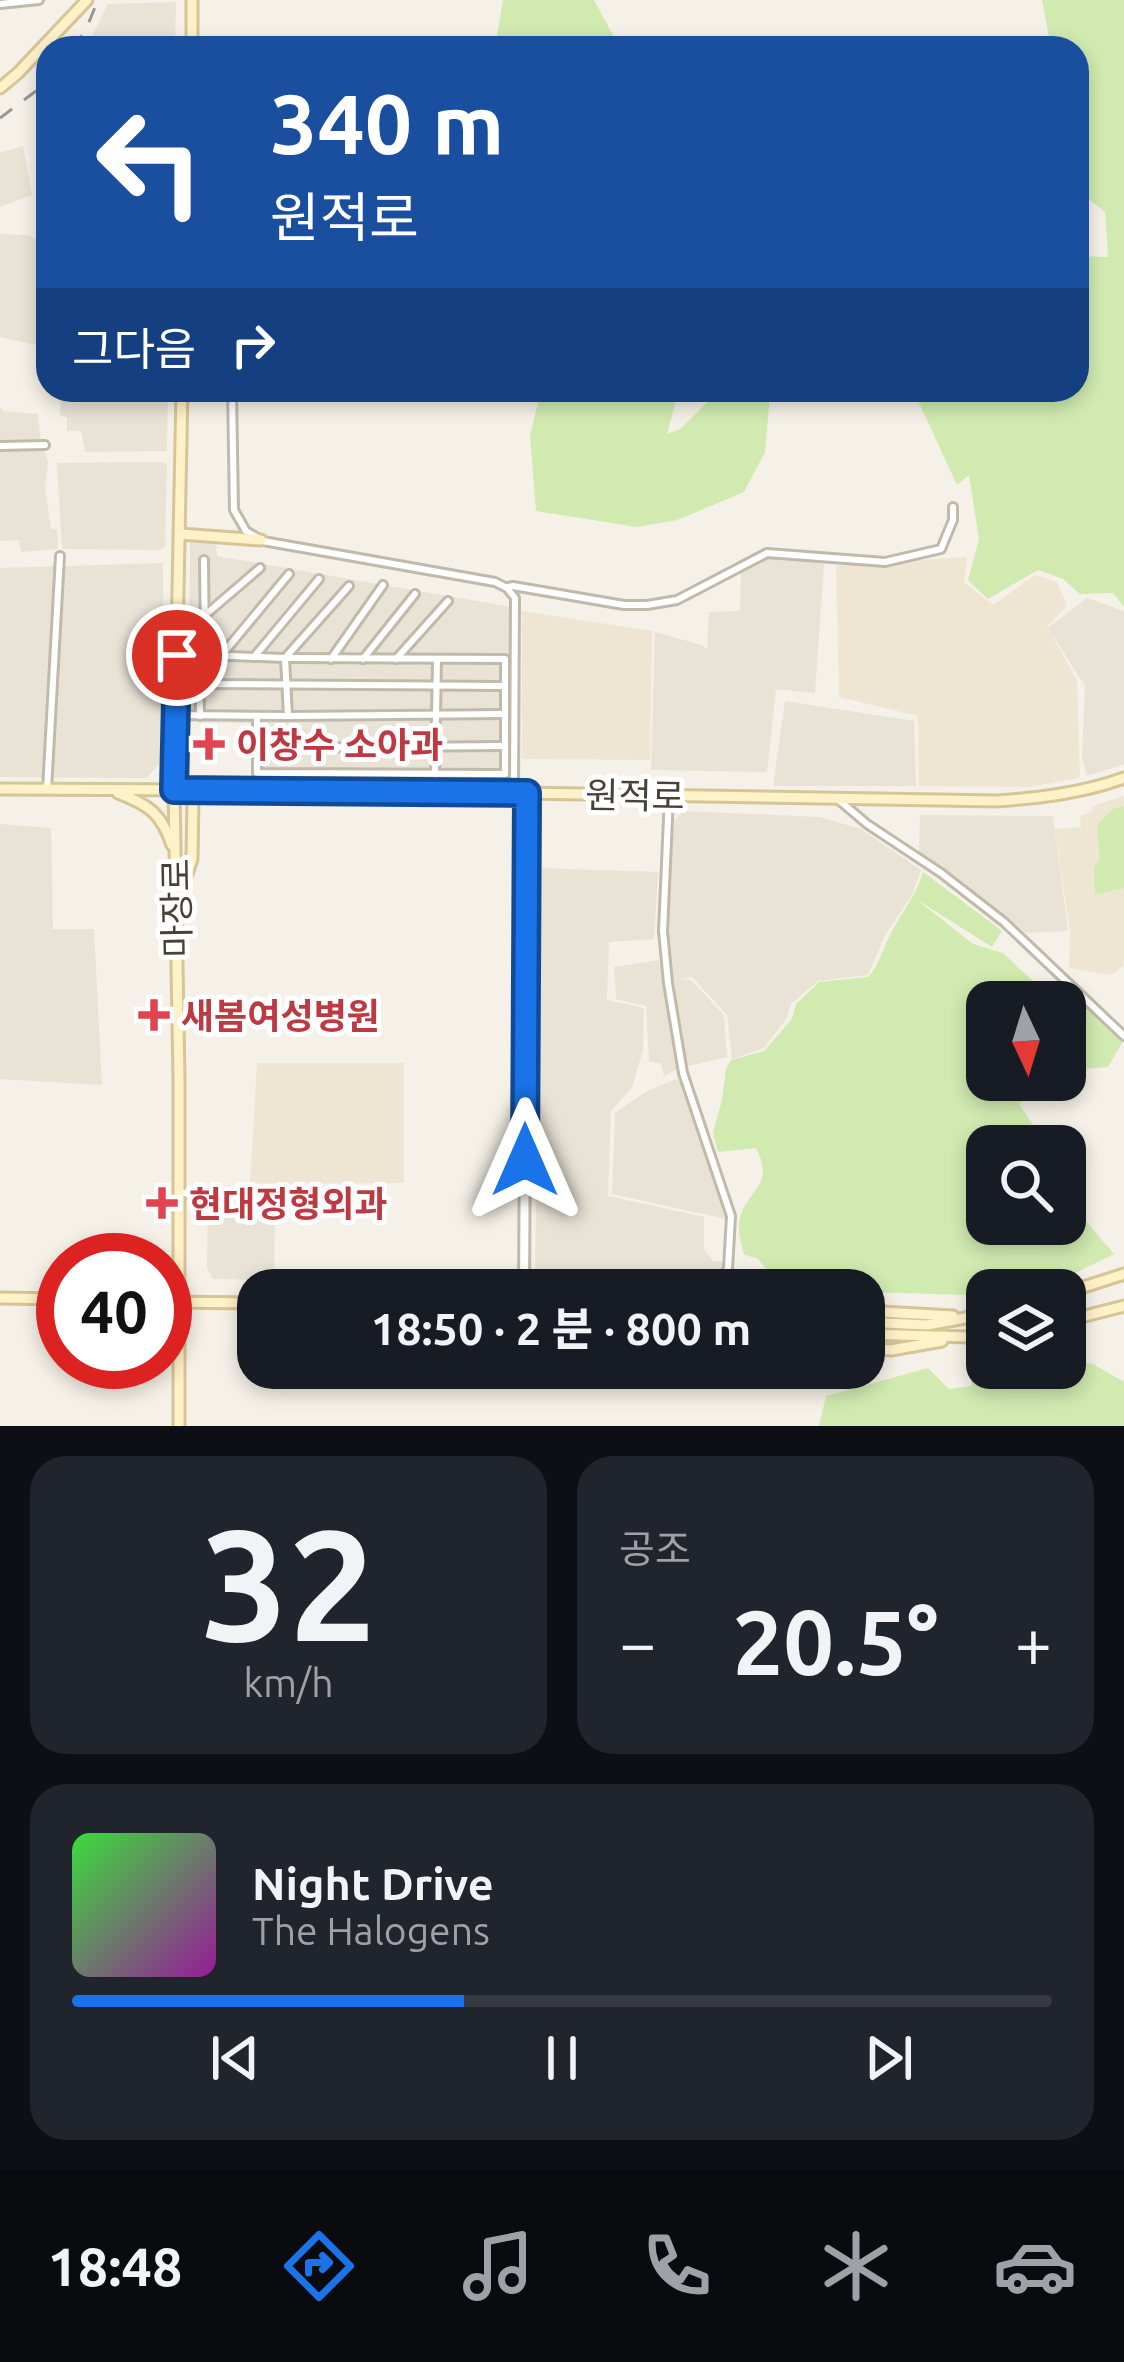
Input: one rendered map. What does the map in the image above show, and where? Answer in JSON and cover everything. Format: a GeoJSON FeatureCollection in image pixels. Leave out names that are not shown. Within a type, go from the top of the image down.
{"type":"FeatureCollection","features":[{"type":"Feature","properties":{"kind":"main road"},"geometry":{"type":"LineString","coordinates":[[53,36],[87,0]]}},
{"type":"Feature","properties":{"kind":"main road"},"geometry":{"type":"LineString","coordinates":[[192,0],[192,36]]}},
{"type":"Feature","properties":{"kind":"main road"},"geometry":{"type":"LineString","coordinates":[[0,88],[36,54]]}},
{"type":"Feature","properties":{"kind":"main road","name":"마장로"},"geometry":{"type":"LineString","coordinates":[[179,1233],[174,790],[182,402]]}},
{"type":"Feature","properties":{"kind":"main road"},"geometry":{"type":"LineString","coordinates":[[180,533],[261,540]]}},
{"type":"Feature","properties":{"kind":"main road","name":"원적로"},"geometry":{"type":"LineString","coordinates":[[0,790],[996,801],[1043,798],[1124,778]]}},
{"type":"Feature","properties":{"kind":"main road"},"geometry":{"type":"LineString","coordinates":[[177,902],[192,859],[194,797],[204,790]]}},
{"type":"Feature","properties":{"kind":"main road"},"geometry":{"type":"LineString","coordinates":[[113,791],[153,811],[165,824],[175,852]]}},
{"type":"Feature","properties":{"kind":"main road"},"geometry":{"type":"LineString","coordinates":[[1086,1286],[1124,1274]]}},
{"type":"Feature","properties":{"kind":"main road"},"geometry":{"type":"LineString","coordinates":[[0,1298],[36,1299]]}},
{"type":"Feature","properties":{"kind":"main road"},"geometry":{"type":"LineString","coordinates":[[192,1302],[237,1303]]}},
{"type":"Feature","properties":{"kind":"main road"},"geometry":{"type":"LineString","coordinates":[[1086,1316],[1124,1306]]}},
{"type":"Feature","properties":{"kind":"main road"},"geometry":{"type":"LineString","coordinates":[[885,1312],[966,1317]]}},
{"type":"Feature","properties":{"kind":"main road"},"geometry":{"type":"LineString","coordinates":[[885,1323],[927,1324],[966,1318]]}},
{"type":"Feature","properties":{"kind":"main road"},"geometry":{"type":"LineString","coordinates":[[885,1335],[966,1337]]}},
{"type":"Feature","properties":{"kind":"main road"},"geometry":{"type":"LineString","coordinates":[[885,1350],[966,1337]]}},
{"type":"Feature","properties":{"kind":"main road","name":"마장로"},"geometry":{"type":"LineString","coordinates":[[179,1389],[179,1426]]}},
{"type":"Feature","properties":{"kind":"street"},"geometry":{"type":"LineString","coordinates":[[0,4],[40,0]]}},
{"type":"Feature","properties":{"kind":"street"},"geometry":{"type":"LineString","coordinates":[[230,536],[232,402]]}},
{"type":"Feature","properties":{"kind":"street"},"geometry":{"type":"LineString","coordinates":[[0,446],[45,445]]}},
{"type":"Feature","properties":{"kind":"street"},"geometry":{"type":"LineString","coordinates":[[507,588],[647,605],[676,600],[767,553],[885,562],[924,555],[941,549],[953,520],[953,506]]}},
{"type":"Feature","properties":{"kind":"street"},"geometry":{"type":"LineString","coordinates":[[234,510],[246,531],[261,540],[495,582],[515,598],[524,1269]]}},
{"type":"Feature","properties":{"kind":"street"},"geometry":{"type":"LineString","coordinates":[[47,790],[60,556]]}},
{"type":"Feature","properties":{"kind":"street"},"geometry":{"type":"LineString","coordinates":[[200,716],[204,560]]}},
{"type":"Feature","properties":{"kind":"street"},"geometry":{"type":"LineString","coordinates":[[204,616],[260,568]]}},
{"type":"Feature","properties":{"kind":"street"},"geometry":{"type":"LineString","coordinates":[[221,656],[290,574]]}},
{"type":"Feature","properties":{"kind":"street"},"geometry":{"type":"LineString","coordinates":[[254,657],[319,579]]}},
{"type":"Feature","properties":{"kind":"street"},"geometry":{"type":"LineString","coordinates":[[332,658],[383,585]]}},
{"type":"Feature","properties":{"kind":"street"},"geometry":{"type":"LineString","coordinates":[[288,716],[285,658],[349,586]]}},
{"type":"Feature","properties":{"kind":"street"},"geometry":{"type":"LineString","coordinates":[[364,658],[415,594]]}},
{"type":"Feature","properties":{"kind":"street"},"geometry":{"type":"LineString","coordinates":[[396,658],[448,601]]}},
{"type":"Feature","properties":{"kind":"street"},"geometry":{"type":"LineString","coordinates":[[177,655],[505,659],[505,774],[257,773],[257,716]]}},
{"type":"Feature","properties":{"kind":"street"},"geometry":{"type":"LineString","coordinates":[[435,774],[436,659]]}},
{"type":"Feature","properties":{"kind":"street"},"geometry":{"type":"LineString","coordinates":[[199,684],[505,686]]}},
{"type":"Feature","properties":{"kind":"street"},"geometry":{"type":"LineString","coordinates":[[176,716],[505,714]]}},
{"type":"Feature","properties":{"kind":"street"},"geometry":{"type":"LineString","coordinates":[[257,748],[505,746]]}},
{"type":"Feature","properties":{"kind":"street"},"geometry":{"type":"LineString","coordinates":[[669,796],[662,931],[683,1073],[731,1216],[728,1269]]}},
{"type":"Feature","properties":{"kind":"street"},"geometry":{"type":"LineString","coordinates":[[838,798],[1004,922],[1124,1036]]}},
{"type":"Feature","properties":{"kind":"street"},"geometry":{"type":"LineString","coordinates":[[179,1193],[281,1195]]}},
{"type":"Feature","properties":{"kind":"shaded area"},"geometry":{"type":"Polygon","coordinates":[[[176,2],[175,36],[92,36],[108,4],[176,2]]]}},
{"type":"Feature","properties":{"kind":"shaded area"},"geometry":{"type":"Polygon","coordinates":[[[23,146],[32,195],[0,207],[0,153],[23,146]]]}},
{"type":"Feature","properties":{"kind":"shaded area"},"geometry":{"type":"Polygon","coordinates":[[[0,234],[29,235],[36,239],[36,345],[0,337],[0,234]]]}},
{"type":"Feature","properties":{"kind":"shaded area"},"geometry":{"type":"Polygon","coordinates":[[[61,402],[168,402],[167,451],[85,452],[81,431],[67,431],[67,417],[60,416],[61,402]]]}},
{"type":"Feature","properties":{"kind":"shaded area"},"geometry":{"type":"Polygon","coordinates":[[[0,407],[38,414],[48,462],[45,487],[51,529],[57,529],[58,549],[21,552],[19,540],[0,541],[0,407]]]}},
{"type":"Feature","properties":{"kind":"shaded area"},"geometry":{"type":"Polygon","coordinates":[[[57,463],[167,464],[165,547],[62,549],[57,463]]]}},
{"type":"Feature","properties":{"kind":"shaded area"},"geometry":{"type":"Polygon","coordinates":[[[190,539],[216,541],[217,556],[511,607],[510,779],[251,779],[251,723],[189,722],[190,539]]]}},
{"type":"Feature","properties":{"kind":"shaded area"},"geometry":{"type":"Polygon","coordinates":[[[770,556],[824,564],[815,693],[776,689],[767,772],[651,770],[655,632],[707,650],[709,612],[740,611],[741,572],[770,556]]]}},
{"type":"Feature","properties":{"kind":"shaded area"},"geometry":{"type":"Polygon","coordinates":[[[967,557],[964,582],[993,605],[1035,575],[1057,582],[1067,606],[1047,626],[1077,680],[1080,778],[1030,787],[919,786],[918,716],[839,697],[836,565],[967,557]]]}},
{"type":"Feature","properties":{"kind":"shaded area"},"geometry":{"type":"Polygon","coordinates":[[[163,563],[164,759],[146,778],[0,777],[0,568],[163,563]]]}},
{"type":"Feature","properties":{"kind":"shaded area"},"geometry":{"type":"Polygon","coordinates":[[[1087,598],[1124,611],[1124,764],[1087,776],[1082,757],[1085,686],[1048,628],[1087,598]]]}},
{"type":"Feature","properties":{"kind":"shaded area"},"geometry":{"type":"Polygon","coordinates":[[[522,611],[652,631],[650,760],[522,759],[522,611]]]}},
{"type":"Feature","properties":{"kind":"shaded area"},"geometry":{"type":"Polygon","coordinates":[[[785,701],[914,721],[916,786],[773,786],[785,701]]]}},
{"type":"Feature","properties":{"kind":"shaded area"},"geometry":{"type":"Polygon","coordinates":[[[1124,796],[1124,965],[1111,975],[1069,968],[1070,932],[1055,829],[1081,827],[1080,816],[1092,812],[1092,806],[1124,796]]]}},
{"type":"Feature","properties":{"kind":"shaded area"},"geometry":{"type":"Polygon","coordinates":[[[683,811],[820,817],[861,829],[921,870],[868,975],[818,981],[791,1004],[787,1018],[764,1048],[732,1059],[727,1015],[692,977],[678,979],[691,980],[724,1015],[727,1057],[664,1076],[661,1064],[649,1061],[646,1006],[616,999],[614,967],[659,960],[662,981],[673,980],[666,946],[674,821],[683,811]]]}},
{"type":"Feature","properties":{"kind":"shaded area"},"geometry":{"type":"Polygon","coordinates":[[[920,815],[1053,816],[1068,931],[1027,933],[919,851],[920,815]]]}},
{"type":"Feature","properties":{"kind":"shaded area"},"geometry":{"type":"Polygon","coordinates":[[[0,824],[51,828],[53,929],[94,929],[102,1085],[0,1079],[0,824]]]}},
{"type":"Feature","properties":{"kind":"shaded area"},"geometry":{"type":"Polygon","coordinates":[[[539,868],[658,872],[654,939],[609,942],[607,1000],[644,1008],[643,1050],[632,1087],[611,1111],[608,1196],[704,1217],[704,1249],[713,1261],[725,1262],[723,1269],[535,1269],[539,868]]]}},
{"type":"Feature","properties":{"kind":"shaded area"},"geometry":{"type":"Polygon","coordinates":[[[257,1063],[404,1063],[404,1183],[250,1184],[257,1063]]]}},
{"type":"Feature","properties":{"kind":"shaded area"},"geometry":{"type":"Polygon","coordinates":[[[681,1080],[726,1219],[612,1194],[615,1113],[647,1091],[681,1080]]]}},
{"type":"Feature","properties":{"kind":"shaded area"},"geometry":{"type":"Polygon","coordinates":[[[208,1199],[275,1200],[274,1269],[237,1269],[237,1279],[213,1279],[207,1268],[208,1199]]]}},
{"type":"Feature","properties":{"kind":"green space"},"geometry":{"type":"Polygon","coordinates":[[[503,0],[594,0],[614,36],[497,36],[503,0]]]}},
{"type":"Feature","properties":{"kind":"green space"},"geometry":{"type":"Polygon","coordinates":[[[1042,0],[1124,0],[1124,607],[1113,593],[1080,594],[1063,579],[1038,570],[988,599],[968,580],[979,539],[969,475],[957,485],[919,402],[1089,402],[1089,256],[1108,257],[1105,212],[1089,199],[1089,36],[1049,36],[1042,0]]]}},
{"type":"Feature","properties":{"kind":"green space"},"geometry":{"type":"Polygon","coordinates":[[[538,402],[676,402],[667,434],[680,429],[708,402],[769,402],[765,452],[744,492],[677,520],[637,527],[536,511],[530,436],[538,402]]]}},
{"type":"Feature","properties":{"kind":"green space"},"geometry":{"type":"Polygon","coordinates":[[[1124,806],[1124,888],[1095,895],[1094,867],[1100,860],[1097,825],[1113,809],[1124,806]]]}},
{"type":"Feature","properties":{"kind":"green space"},"geometry":{"type":"Polygon","coordinates":[[[923,872],[1002,931],[992,947],[916,899],[973,944],[1003,953],[1033,981],[966,981],[966,1101],[1023,1101],[1019,1104],[1033,1125],[966,1125],[966,1245],[1086,1245],[1086,1221],[1114,1254],[1084,1269],[966,1269],[966,1295],[885,1293],[885,1269],[767,1269],[757,1258],[744,1255],[739,1224],[763,1172],[756,1148],[718,1152],[713,1133],[726,1069],[731,1060],[764,1051],[792,1019],[796,1004],[819,982],[868,977],[923,872]]]}},
{"type":"Feature","properties":{"kind":"green space"},"geometry":{"type":"Polygon","coordinates":[[[1086,1007],[1123,1041],[1108,1067],[1086,1069],[1086,1007]]]}},
{"type":"Feature","properties":{"kind":"green space"},"geometry":{"type":"Polygon","coordinates":[[[1086,1363],[1093,1364],[1124,1382],[1124,1426],[819,1426],[826,1396],[852,1389],[885,1389],[885,1380],[928,1368],[949,1389],[1086,1389],[1086,1363]]]}},
{"type":"Feature","properties":{"kind":"railway"},"geometry":{"type":"LineString","coordinates":[[81,36],[98,0]]}},
{"type":"Feature","properties":{"kind":"railway"},"geometry":{"type":"LineString","coordinates":[[0,118],[36,91]]}},
{"type":"Feature","properties":{"kind":"place","name":"이창수 소아과"},"geometry":{"type":"Point","coordinates":[209,744]}},
{"type":"Feature","properties":{"kind":"place","name":"새봄여성병원"},"geometry":{"type":"Point","coordinates":[154,1015]}},
{"type":"Feature","properties":{"kind":"place","name":"현대정형외과"},"geometry":{"type":"Point","coordinates":[162,1203]}},
{"type":"Feature","properties":{"kind":"route"},"geometry":{"type":"LineString","coordinates":[[177,655],[174,790],[527,793],[525,1160]]}}]}
